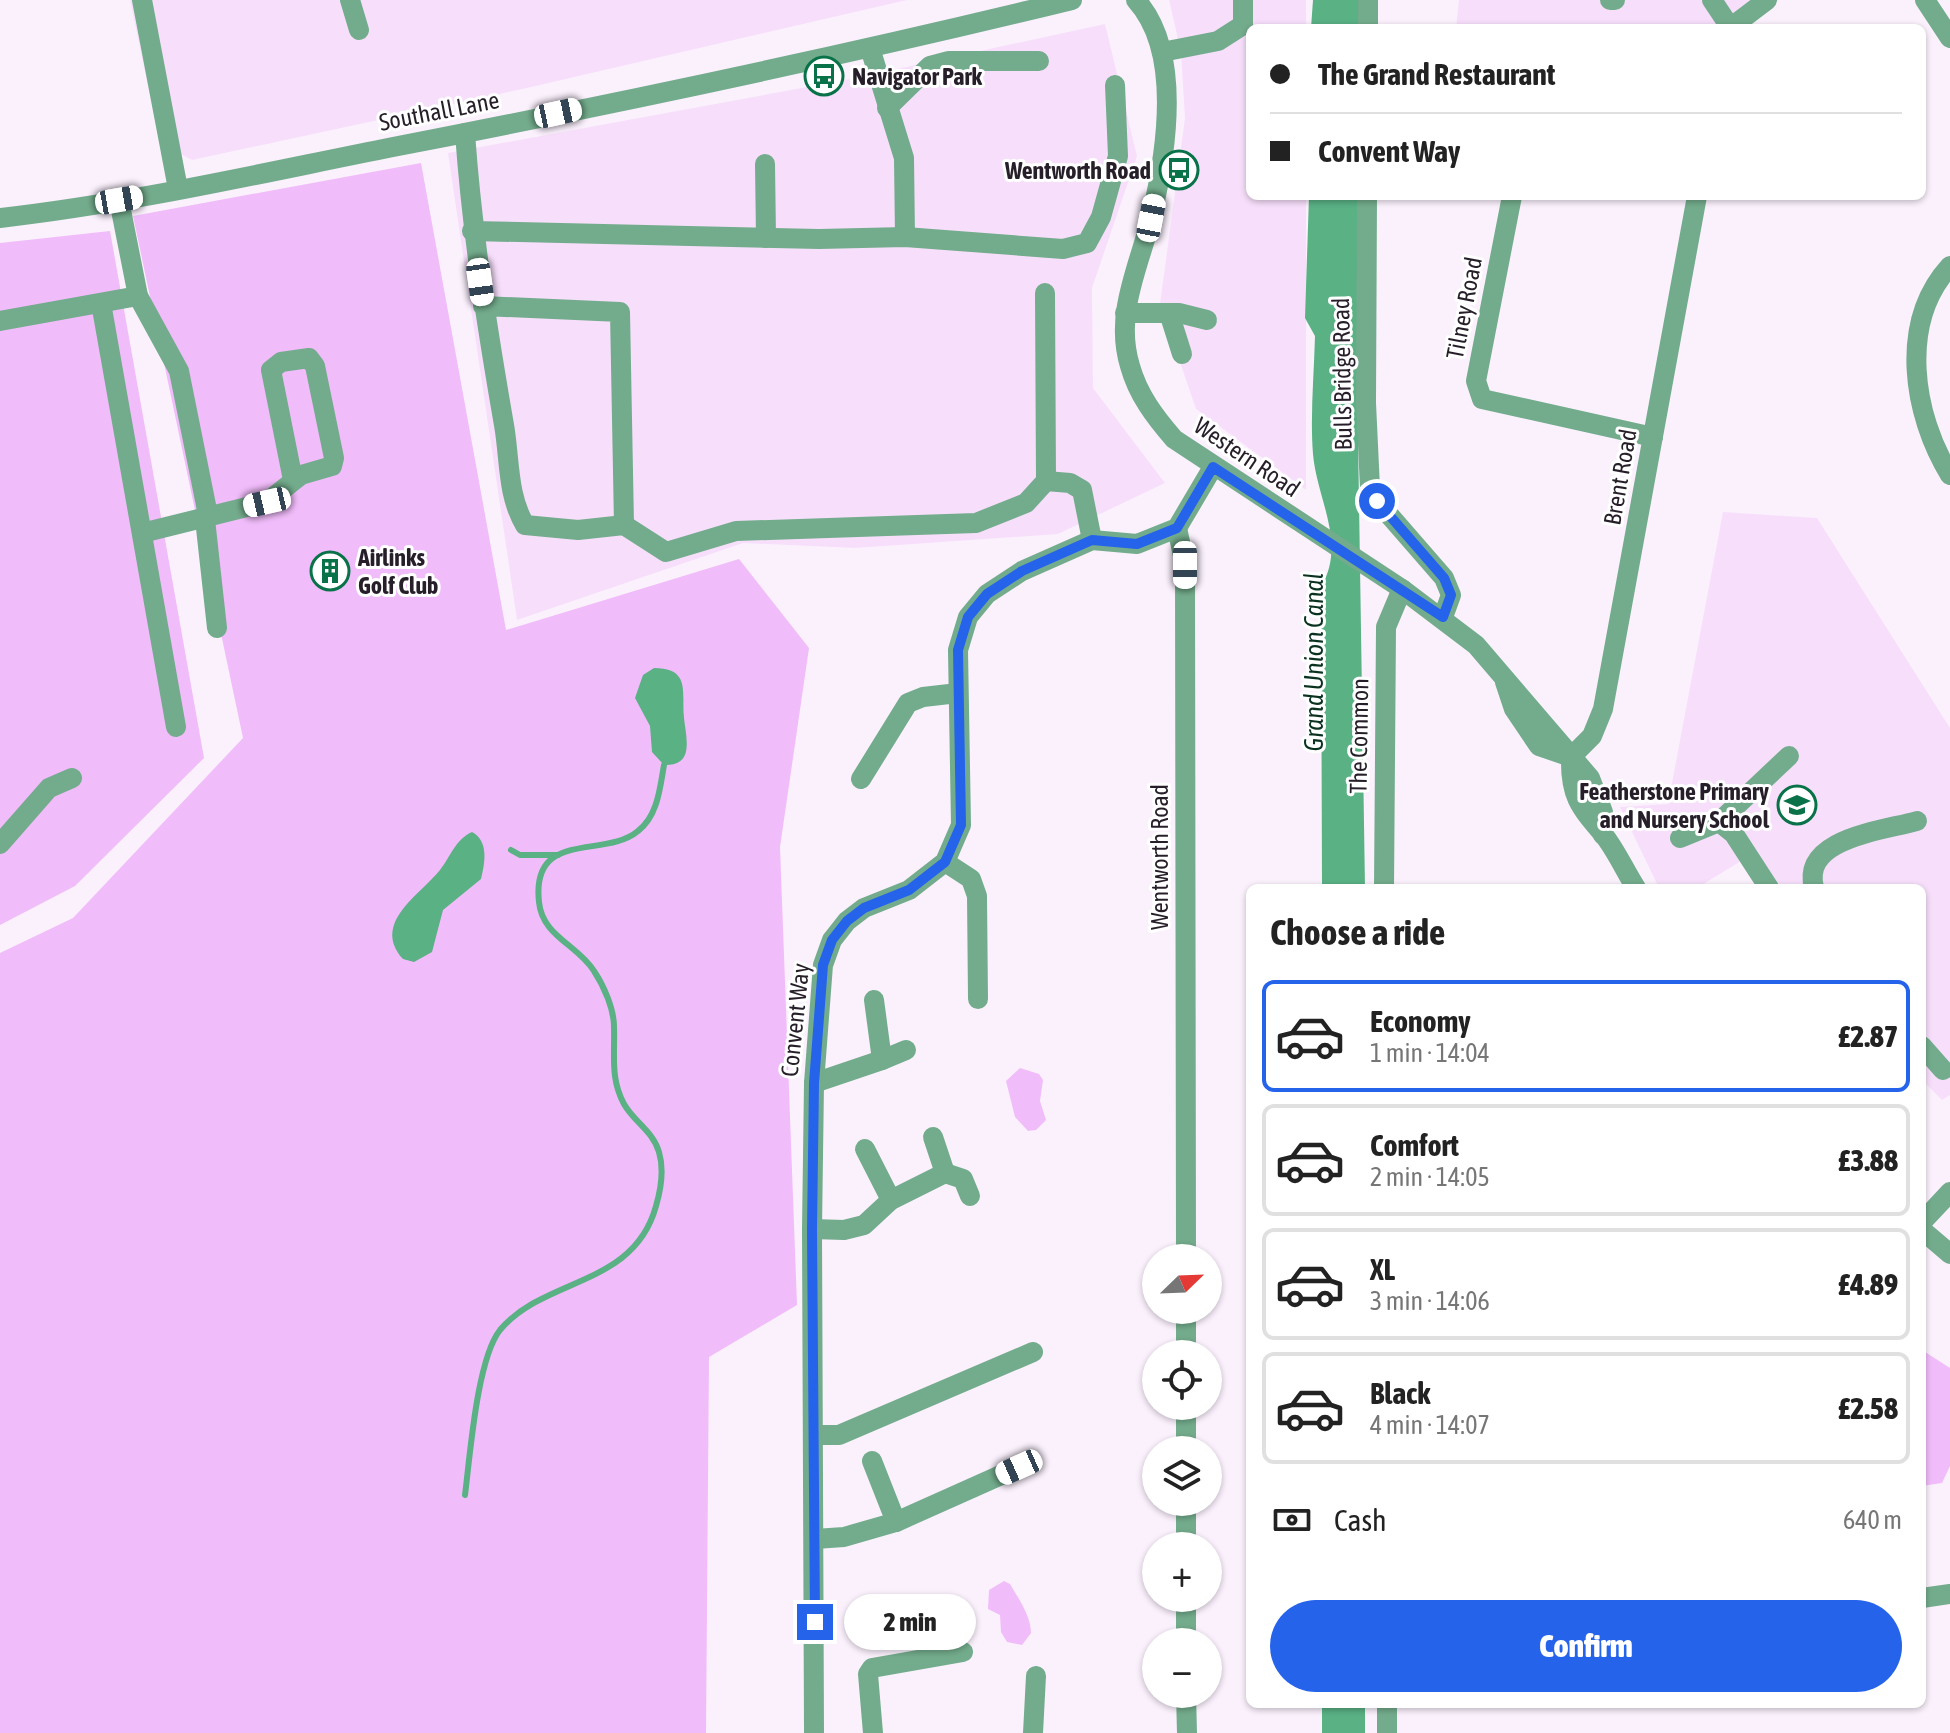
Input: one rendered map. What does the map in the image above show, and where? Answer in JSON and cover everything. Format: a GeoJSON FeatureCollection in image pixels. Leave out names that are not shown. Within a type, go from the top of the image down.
{"type":"FeatureCollection","features":[{"type":"Feature","properties":{"kind":"street"},"geometry":{"type":"LineString","coordinates":[[142,0],[178,189]]}},
{"type":"Feature","properties":{"kind":"street"},"geometry":{"type":"LineString","coordinates":[[350,0],[359,30]]}},
{"type":"Feature","properties":{"kind":"street","name":"Southall Lane"},"geometry":{"type":"LineString","coordinates":[[0,218],[119,200],[465,133],[870,48],[1072,0]]}},
{"type":"Feature","properties":{"kind":"street","name":"Western Road"},"geometry":{"type":"LineString","coordinates":[[1136,0],[1145,11],[1162,52],[1167,98],[1165,144],[1151,218],[1125,313],[1129,365],[1147,407],[1174,439],[1213,467],[1443,617],[1476,645],[1505,682],[1514,709],[1539,746],[1571,757]]}},
{"type":"Feature","properties":{"kind":"street"},"geometry":{"type":"LineString","coordinates":[[1162,52],[1218,41],[1243,25],[1243,0]]}},
{"type":"Feature","properties":{"kind":"street"},"geometry":{"type":"LineString","coordinates":[[1368,0],[1368,24]]}},
{"type":"Feature","properties":{"kind":"street"},"geometry":{"type":"LineString","coordinates":[[1712,0],[1728,24]]}},
{"type":"Feature","properties":{"kind":"street"},"geometry":{"type":"LineString","coordinates":[[1925,0],[1950,38]]}},
{"type":"Feature","properties":{"kind":"street"},"geometry":{"type":"LineString","coordinates":[[1733,24],[1759,2]]}},
{"type":"Feature","properties":{"kind":"street"},"geometry":{"type":"LineString","coordinates":[[870,48],[904,158],[905,237]]}},
{"type":"Feature","properties":{"kind":"street"},"geometry":{"type":"LineString","coordinates":[[887,108],[930,66],[949,61],[1039,61]]}},
{"type":"Feature","properties":{"kind":"street"},"geometry":{"type":"LineString","coordinates":[[472,231],[766,238],[905,237],[1063,249],[1087,243],[1101,217],[1118,156],[1115,85]]}},
{"type":"Feature","properties":{"kind":"street"},"geometry":{"type":"LineString","coordinates":[[465,133],[472,231],[483,306],[514,506],[525,525],[578,530],[624,525],[666,552],[736,531],[976,523],[1026,503],[1046,481],[1045,293]]}},
{"type":"Feature","properties":{"kind":"street"},"geometry":{"type":"LineString","coordinates":[[765,164],[766,238]]}},
{"type":"Feature","properties":{"kind":"street"},"geometry":{"type":"LineString","coordinates":[[119,200],[138,296],[179,371],[208,515],[205,519],[217,628]]}},
{"type":"Feature","properties":{"kind":"street","name":"Bulls Bridge Road"},"geometry":{"type":"LineString","coordinates":[[1367,200],[1366,403],[1370,488],[1377,501],[1444,578],[1451,595],[1443,617]]}},
{"type":"Feature","properties":{"kind":"street","name":"Tilney Road"},"geometry":{"type":"LineString","coordinates":[[1511,200],[1476,381],[1482,399],[1653,437]]}},
{"type":"Feature","properties":{"kind":"street","name":"Brent Road"},"geometry":{"type":"LineString","coordinates":[[1571,757],[1592,736],[1603,709],[1696,200]]}},
{"type":"Feature","properties":{"kind":"street"},"geometry":{"type":"LineString","coordinates":[[1950,266],[1942,274],[1922,317],[1915,361],[1921,405],[1934,448],[1950,475]]}},
{"type":"Feature","properties":{"kind":"street"},"geometry":{"type":"LineString","coordinates":[[0,321],[138,296]]}},
{"type":"Feature","properties":{"kind":"street"},"geometry":{"type":"LineString","coordinates":[[101,303],[176,727]]}},
{"type":"Feature","properties":{"kind":"street"},"geometry":{"type":"LineString","coordinates":[[483,306],[620,312],[624,525]]}},
{"type":"Feature","properties":{"kind":"street"},"geometry":{"type":"LineString","coordinates":[[1125,313],[1169,313],[1207,320]]}},
{"type":"Feature","properties":{"kind":"street"},"geometry":{"type":"LineString","coordinates":[[1169,313],[1182,354]]}},
{"type":"Feature","properties":{"kind":"street"},"geometry":{"type":"LineString","coordinates":[[142,533],[267,502],[293,480],[332,466],[334,458],[315,366],[309,358],[281,362],[271,370],[293,480]]}},
{"type":"Feature","properties":{"kind":"street"},"geometry":{"type":"LineString","coordinates":[[1177,528],[1213,467]]}},
{"type":"Feature","properties":{"kind":"street"},"geometry":{"type":"LineString","coordinates":[[1046,481],[1075,500],[1087,503],[1092,540]]}},
{"type":"Feature","properties":{"kind":"street","name":"Convent Way"},"geometry":{"type":"LineString","coordinates":[[814,1733],[812,1229],[814,1083],[823,965],[832,940],[864,908],[909,890],[945,862],[961,825],[958,650],[968,617],[987,594],[1022,571],[1092,540],[1137,544],[1177,528]]}},
{"type":"Feature","properties":{"kind":"street","name":"Wentworth Road"},"geometry":{"type":"LineString","coordinates":[[1177,528],[1185,565],[1186,1244]]}},
{"type":"Feature","properties":{"kind":"street","name":"The Common"},"geometry":{"type":"LineString","coordinates":[[1384,884],[1386,627],[1402,589]]}},
{"type":"Feature","properties":{"kind":"street"},"geometry":{"type":"LineString","coordinates":[[861,779],[908,703],[923,697],[958,693]]}},
{"type":"Feature","properties":{"kind":"street"},"geometry":{"type":"LineString","coordinates":[[1680,838],[1719,822],[1789,756]]}},
{"type":"Feature","properties":{"kind":"street"},"geometry":{"type":"LineString","coordinates":[[1571,757],[1571,782],[1576,798],[1587,820],[1603,835],[1634,884]]}},
{"type":"Feature","properties":{"kind":"street"},"geometry":{"type":"LineString","coordinates":[[0,844],[49,788],[72,778]]}},
{"type":"Feature","properties":{"kind":"street"},"geometry":{"type":"LineString","coordinates":[[1813,884],[1811,875],[1814,861],[1832,845],[1917,821]]}},
{"type":"Feature","properties":{"kind":"street"},"geometry":{"type":"LineString","coordinates":[[1719,822],[1734,834],[1766,884]]}},
{"type":"Feature","properties":{"kind":"street"},"geometry":{"type":"LineString","coordinates":[[945,862],[971,879],[977,896],[978,999]]}},
{"type":"Feature","properties":{"kind":"street"},"geometry":{"type":"LineString","coordinates":[[874,1000],[882,1060]]}},
{"type":"Feature","properties":{"kind":"street"},"geometry":{"type":"LineString","coordinates":[[814,1083],[906,1050]]}},
{"type":"Feature","properties":{"kind":"street"},"geometry":{"type":"LineString","coordinates":[[1926,1051],[1943,1070]]}},
{"type":"Feature","properties":{"kind":"street"},"geometry":{"type":"LineString","coordinates":[[933,1137],[945,1173]]}},
{"type":"Feature","properties":{"kind":"street"},"geometry":{"type":"LineString","coordinates":[[865,1149],[891,1200]]}},
{"type":"Feature","properties":{"kind":"street"},"geometry":{"type":"LineString","coordinates":[[812,1229],[844,1230],[864,1225],[891,1200],[945,1173],[963,1179],[970,1196]]}},
{"type":"Feature","properties":{"kind":"street"},"geometry":{"type":"LineString","coordinates":[[1926,1218],[1950,1192]]}},
{"type":"Feature","properties":{"kind":"street"},"geometry":{"type":"LineString","coordinates":[[1926,1233],[1950,1254]]}},
{"type":"Feature","properties":{"kind":"street"},"geometry":{"type":"LineString","coordinates":[[814,1435],[839,1435],[1033,1352]]}},
{"type":"Feature","properties":{"kind":"street"},"geometry":{"type":"LineString","coordinates":[[872,1461],[896,1522]]}},
{"type":"Feature","properties":{"kind":"street"},"geometry":{"type":"LineString","coordinates":[[815,1539],[844,1537],[896,1522],[1019,1467]]}},
{"type":"Feature","properties":{"kind":"street"},"geometry":{"type":"LineString","coordinates":[[1926,1597],[1950,1594]]}},
{"type":"Feature","properties":{"kind":"street"},"geometry":{"type":"LineString","coordinates":[[873,1733],[868,1674],[872,1668],[963,1652]]}},
{"type":"Feature","properties":{"kind":"street"},"geometry":{"type":"LineString","coordinates":[[1033,1733],[1036,1676]]}},
{"type":"Feature","properties":{"kind":"street"},"geometry":{"type":"LineString","coordinates":[[1186,1708],[1187,1733]]}},
{"type":"Feature","properties":{"kind":"street"},"geometry":{"type":"LineString","coordinates":[[1387,1708],[1387,1733]]}},
{"type":"Feature","properties":{"kind":"shaded area"},"geometry":{"type":"Polygon","coordinates":[[[130,0],[907,0],[527,88],[192,160],[160,143],[130,0]]]}},
{"type":"Feature","properties":{"kind":"shaded area"},"geometry":{"type":"Polygon","coordinates":[[[1169,0],[1306,0],[1306,24],[1246,24],[1246,200],[1306,200],[1306,490],[1196,409],[1160,304],[1185,118],[1181,52],[1169,0]]]}},
{"type":"Feature","properties":{"kind":"shaded area"},"geometry":{"type":"Polygon","coordinates":[[[1313,0],[1360,0],[1360,24],[1311,24],[1313,0]]]}},
{"type":"Feature","properties":{"kind":"shaded area"},"geometry":{"type":"Polygon","coordinates":[[[1459,0],[1779,0],[1741,24],[1456,24],[1459,0]]]}},
{"type":"Feature","properties":{"kind":"shaded area","name":"Navigator Park"},"geometry":{"type":"Polygon","coordinates":[[[1105,24],[1137,156],[1092,288],[1093,388],[1165,483],[1058,534],[855,548],[743,543],[517,620],[448,153],[856,78],[1105,24]]]}},
{"type":"Feature","properties":{"kind":"shaded area"},"geometry":{"type":"Polygon","coordinates":[[[421,163],[506,630],[739,559],[809,648],[780,847],[797,1305],[709,1357],[706,1733],[0,1733],[0,953],[73,918],[243,738],[133,216],[421,163]]]}},
{"type":"Feature","properties":{"kind":"shaded area"},"geometry":{"type":"Polygon","coordinates":[[[1309,200],[1358,200],[1357,373],[1365,884],[1322,884],[1321,587],[1328,571],[1331,538],[1313,454],[1315,336],[1305,318],[1309,200]]]}},
{"type":"Feature","properties":{"kind":"shaded area"},"geometry":{"type":"Polygon","coordinates":[[[110,231],[204,758],[75,886],[0,925],[0,243],[110,231]]]}},
{"type":"Feature","properties":{"kind":"shaded area","name":"Featherstone Primary and Nursery School"},"geometry":{"type":"Polygon","coordinates":[[[1723,512],[1817,518],[1950,728],[1950,1095],[1942,1100],[1926,1084],[1926,884],[1762,884],[1746,858],[1704,884],[1657,884],[1620,807],[1668,804],[1723,512]]]}},
{"type":"Feature","properties":{"kind":"shaded area"},"geometry":{"type":"Polygon","coordinates":[[[654,668],[674,672],[682,684],[687,742],[684,756],[674,764],[664,765],[652,752],[650,726],[635,698],[643,675],[654,668]]]}},
{"type":"Feature","properties":{"kind":"shaded area"},"geometry":{"type":"Polygon","coordinates":[[[472,832],[483,847],[481,879],[443,910],[432,952],[414,962],[403,959],[392,933],[395,922],[402,910],[440,870],[457,844],[472,832]]]}},
{"type":"Feature","properties":{"kind":"shaded area"},"geometry":{"type":"Polygon","coordinates":[[[1020,1068],[1039,1074],[1043,1080],[1040,1101],[1046,1120],[1036,1130],[1028,1131],[1015,1117],[1006,1081],[1020,1068]]]}},
{"type":"Feature","properties":{"kind":"shaded area"},"geometry":{"type":"Polygon","coordinates":[[[1926,1353],[1950,1368],[1950,1466],[1942,1483],[1926,1485],[1926,1353]]]}},
{"type":"Feature","properties":{"kind":"shaded area"},"geometry":{"type":"Polygon","coordinates":[[[1004,1581],[1010,1584],[1029,1620],[1031,1633],[1022,1645],[1007,1642],[1001,1632],[1000,1615],[988,1609],[989,1590],[1004,1581]]]}},
{"type":"Feature","properties":{"kind":"shaded area"},"geometry":{"type":"Polygon","coordinates":[[[1322,1708],[1365,1708],[1365,1733],[1322,1733],[1322,1708]]]}},
{"type":"Feature","properties":{"kind":"waterway"},"geometry":{"type":"LineString","coordinates":[[465,1495],[480,1385],[492,1344],[500,1330],[518,1313],[609,1267],[629,1252],[645,1232],[656,1206],[661,1159],[652,1138],[624,1104],[617,1085],[614,1020],[608,998],[587,962],[547,923],[539,902],[540,879],[546,864],[558,855],[624,839],[645,825],[657,801],[664,765]]}},
{"type":"Feature","properties":{"kind":"waterway"},"geometry":{"type":"LineString","coordinates":[[511,850],[520,855],[558,855]]}},
{"type":"Feature","properties":{"kind":"place","name":"Navigator Park"},"geometry":{"type":"Point","coordinates":[824,76]}},
{"type":"Feature","properties":{"kind":"place","name":"Wentworth Road"},"geometry":{"type":"Point","coordinates":[1179,170]}},
{"type":"Feature","properties":{"kind":"place","name":"Airlinks Golf Club"},"geometry":{"type":"Point","coordinates":[330,571]}},
{"type":"Feature","properties":{"kind":"place","name":"Featherstone Primary and Nursery School"},"geometry":{"type":"Point","coordinates":[1797,805]}},
{"type":"Feature","properties":{"kind":"route"},"geometry":{"type":"LineString","coordinates":[[815,1622],[812,1229],[814,1083],[823,965],[832,940],[847,921],[864,908],[909,890],[929,878],[945,862],[961,825],[958,650],[968,617],[987,594],[1022,571],[1092,540],[1137,544],[1160,538],[1177,528],[1213,467],[1443,617],[1451,595],[1444,578],[1377,501]]}},
{"type":"Feature","properties":{"kind":"water label","name":"Grand Union Canal"},"geometry":{"type":"Point","coordinates":[1314,662]}}]}
